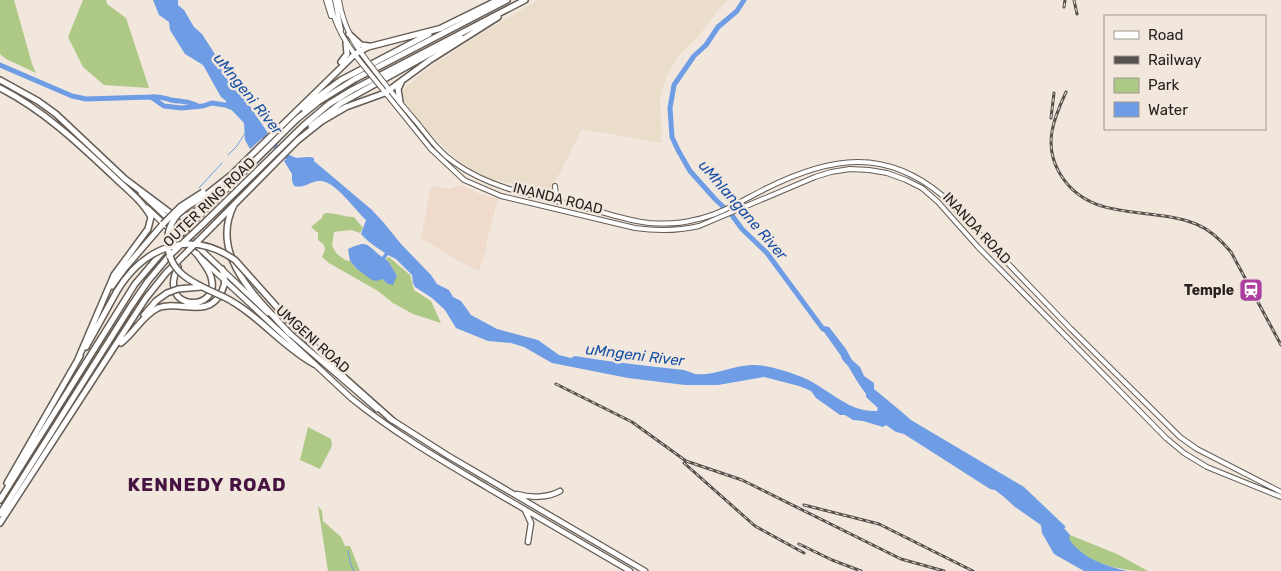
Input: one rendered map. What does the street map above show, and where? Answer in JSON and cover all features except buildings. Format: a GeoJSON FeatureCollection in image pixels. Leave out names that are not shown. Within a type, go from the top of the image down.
{"type":"FeatureCollection","features":[{"type":"Feature","properties":{"kind":"highway"},"geometry":{"type":"LineString","coordinates":[[125,179],[169,213],[182,217],[195,212],[281,125],[323,92],[341,80],[498,0]]}},
{"type":"Feature","properties":{"kind":"highway","name":"OUTER RING ROAD"},"geometry":{"type":"LineString","coordinates":[[2,498],[143,274],[164,250],[235,181],[294,116],[355,79],[507,0]]}},
{"type":"Feature","properties":{"kind":"highway"},"geometry":{"type":"LineString","coordinates":[[306,129],[346,108],[388,91],[430,60],[523,1]]}},
{"type":"Feature","properties":{"kind":"highway","name":"OUTER RING ROAD"},"geometry":{"type":"LineString","coordinates":[[0,514],[145,286],[170,256],[241,187],[306,129],[329,104],[352,90],[523,1]]}},
{"type":"Feature","properties":{"kind":"highway"},"geometry":{"type":"LineString","coordinates":[[0,522],[146,298],[166,273],[298,140],[306,129],[342,103],[496,18]]}},
{"type":"Feature","properties":{"kind":"highway"},"geometry":{"type":"LineString","coordinates":[[325,82],[357,53],[373,46],[442,28]]}},
{"type":"Feature","properties":{"kind":"highway"},"geometry":{"type":"LineString","coordinates":[[349,34],[361,45],[373,46]]}},
{"type":"Feature","properties":{"kind":"highway"},"geometry":{"type":"LineString","coordinates":[[294,116],[346,57],[348,50],[346,42]]}},
{"type":"Feature","properties":{"kind":"highway"},"geometry":{"type":"LineString","coordinates":[[400,102],[397,94],[399,86],[407,77]]}},
{"type":"Feature","properties":{"kind":"highway","name":"UMGENI ROAD"},"geometry":{"type":"LineString","coordinates":[[0,80],[38,101],[56,114],[352,390],[392,420],[506,490],[645,571]]}},
{"type":"Feature","properties":{"kind":"highway","name":"UMGENI ROAD"},"geometry":{"type":"LineString","coordinates":[[0,88],[34,108],[72,138],[351,398],[384,424],[416,446],[630,571]]}},
{"type":"Feature","properties":{"kind":"highway"},"geometry":{"type":"LineString","coordinates":[[106,295],[120,274],[175,212],[188,201],[228,178]]}},
{"type":"Feature","properties":{"kind":"highway"},"geometry":{"type":"LineString","coordinates":[[204,193],[183,210],[170,227],[168,241],[172,260],[177,268],[184,276],[242,308],[302,357],[314,364]]}},
{"type":"Feature","properties":{"kind":"highway"},"geometry":{"type":"LineString","coordinates":[[237,200],[229,216],[226,230],[229,250],[241,276],[253,294],[290,334]]}},
{"type":"Feature","properties":{"kind":"highway"},"geometry":{"type":"LineString","coordinates":[[78,358],[114,275],[150,226],[151,217],[142,204]]}},
{"type":"Feature","properties":{"kind":"highway"},"geometry":{"type":"LineString","coordinates":[[2,498],[8,483],[117,291],[134,268],[155,252],[181,244],[210,247],[226,253],[235,260],[292,324],[346,379],[392,420]]}},
{"type":"Feature","properties":{"kind":"highway"},"geometry":{"type":"LineString","coordinates":[[184,255],[175,272],[173,287],[182,300],[198,303],[209,295],[212,284],[210,275],[197,254]]}},
{"type":"Feature","properties":{"kind":"highway"},"geometry":{"type":"LineString","coordinates":[[104,364],[150,313],[156,309],[173,306],[196,309],[209,304],[219,296],[225,280],[222,269]]}},
{"type":"Feature","properties":{"kind":"highway"},"geometry":{"type":"LineString","coordinates":[[122,344],[156,301],[168,293],[186,288],[204,288]]}},
{"type":"Feature","properties":{"kind":"highway"},"geometry":{"type":"LineString","coordinates":[[506,490],[528,496],[552,494],[560,491]]}},
{"type":"Feature","properties":{"kind":"highway"},"geometry":{"type":"LineString","coordinates":[[524,509],[531,523],[528,542]]}},
{"type":"Feature","properties":{"kind":"main road"},"geometry":{"type":"LineString","coordinates":[[326,0],[333,22],[342,35]]}},
{"type":"Feature","properties":{"kind":"main road","name":"INANDA ROAD"},"geometry":{"type":"LineString","coordinates":[[330,0],[334,18],[346,42],[368,62],[385,84],[391,99],[431,149],[458,176],[490,192],[544,207],[642,229],[684,229],[718,219],[814,177],[840,170],[877,171],[896,176],[914,184],[938,202],[984,253],[1166,438],[1190,457],[1207,467],[1281,498]]}},
{"type":"Feature","properties":{"kind":"main road"},"geometry":{"type":"LineString","coordinates":[[335,0],[342,35]]}},
{"type":"Feature","properties":{"kind":"main road","name":"INANDA ROAD"},"geometry":{"type":"LineString","coordinates":[[339,0],[349,34],[363,65],[380,86],[397,94]]}},
{"type":"Feature","properties":{"kind":"main road","name":"INANDA ROAD"},"geometry":{"type":"LineString","coordinates":[[400,102],[441,152],[465,170],[487,182],[627,219],[649,223],[689,222],[715,214],[807,170],[841,162],[878,164],[898,169],[918,178],[943,196],[1071,329],[1180,437],[1197,449],[1281,492]]}},
{"type":"Feature","properties":{"kind":"main road"},"geometry":{"type":"LineString","coordinates":[[555,186],[556,195],[561,201]]}},
{"type":"Feature","properties":{"kind":"shaded area"},"geometry":{"type":"Polygon","coordinates":[[[538,0],[728,0],[700,34],[678,56],[666,77],[660,99],[662,143],[582,129],[550,192],[491,179],[472,170],[454,157],[421,124],[404,103],[401,92],[422,73],[480,34],[538,0]]]}},
{"type":"Feature","properties":{"kind":"shaded area"},"geometry":{"type":"Polygon","coordinates":[[[461,185],[480,194],[498,199],[486,243],[487,247],[479,271],[421,238],[431,186],[450,189],[461,185]]]}},
{"type":"Feature","properties":{"kind":"green space"},"geometry":{"type":"Polygon","coordinates":[[[0,0],[14,0],[36,73],[6,59],[0,54],[0,0]]]}},
{"type":"Feature","properties":{"kind":"green space"},"geometry":{"type":"Polygon","coordinates":[[[83,0],[106,0],[107,4],[126,18],[149,88],[104,85],[83,67],[68,37],[83,0]]]}},
{"type":"Feature","properties":{"kind":"green space"},"geometry":{"type":"Polygon","coordinates":[[[323,214],[354,217],[363,228],[360,233],[351,230],[334,232],[332,246],[337,254],[350,261],[357,269],[382,279],[388,284],[397,276],[389,262],[385,259],[389,257],[410,275],[414,290],[431,301],[441,323],[413,314],[393,303],[378,291],[322,257],[325,250],[324,245],[318,240],[318,233],[311,227],[322,218],[323,214]]]}},
{"type":"Feature","properties":{"kind":"green space"},"geometry":{"type":"Polygon","coordinates":[[[308,427],[331,439],[332,446],[320,469],[300,460],[308,427]]]}},
{"type":"Feature","properties":{"kind":"green space"},"geometry":{"type":"Polygon","coordinates":[[[318,506],[322,511],[323,521],[341,537],[345,546],[350,546],[360,571],[328,571],[318,506]]]}},
{"type":"Feature","properties":{"kind":"green space"},"geometry":{"type":"Polygon","coordinates":[[[1070,535],[1117,554],[1148,571],[1126,570],[1094,560],[1076,548],[1068,539],[1070,535]]]}},
{"type":"Feature","properties":{"kind":"water"},"geometry":{"type":"Polygon","coordinates":[[[153,0],[178,0],[178,5],[184,10],[194,27],[202,34],[218,59],[224,62],[231,71],[237,84],[249,99],[249,105],[268,133],[250,149],[245,140],[244,123],[221,97],[203,65],[185,54],[170,30],[169,22],[159,15],[153,0]]]}},
{"type":"Feature","properties":{"kind":"water"},"geometry":{"type":"Polygon","coordinates":[[[290,155],[296,158],[314,158],[314,161],[372,210],[437,284],[449,290],[453,297],[461,301],[471,315],[497,329],[538,340],[559,355],[571,358],[575,356],[684,370],[695,374],[709,374],[751,365],[763,366],[811,381],[847,404],[857,408],[866,411],[877,411],[878,408],[866,397],[866,394],[848,366],[819,325],[829,327],[852,360],[860,367],[864,376],[874,383],[874,389],[911,420],[1024,487],[1066,527],[1064,528],[1070,535],[1069,539],[1074,546],[1087,556],[1110,567],[1127,571],[1084,571],[1054,554],[1042,533],[1041,525],[995,490],[990,489],[904,434],[896,432],[886,425],[883,427],[840,415],[816,398],[811,391],[799,386],[764,377],[718,385],[685,385],[628,378],[552,363],[524,347],[511,343],[488,341],[456,328],[445,310],[432,298],[415,287],[412,275],[396,259],[388,255],[385,259],[389,262],[397,276],[393,285],[388,284],[382,279],[372,280],[357,269],[350,261],[348,249],[364,244],[382,257],[385,253],[361,234],[366,220],[339,191],[327,183],[317,181],[298,187],[294,186],[292,174],[284,161],[290,155]]]}},
{"type":"Feature","properties":{"kind":"waterway","name":"uMhlangane River"},"geometry":{"type":"LineString","coordinates":[[744,0],[737,11],[718,27],[706,45],[694,56],[674,85],[670,108],[672,137],[690,171],[731,214],[742,229],[767,253],[823,329]]}},
{"type":"Feature","properties":{"kind":"waterway"},"geometry":{"type":"LineString","coordinates":[[0,65],[72,96],[86,99],[151,97],[164,106],[181,108],[203,106],[212,103],[233,108]]}},
{"type":"Feature","properties":{"kind":"waterway"},"geometry":{"type":"LineString","coordinates":[[151,97],[161,97],[196,105]]}},
{"type":"Feature","properties":{"kind":"waterway"},"geometry":{"type":"LineString","coordinates":[[228,155],[246,132]]}},
{"type":"Feature","properties":{"kind":"waterway","name":"uMngeni River"},"geometry":{"type":"LineString","coordinates":[[259,132],[292,161]]}},
{"type":"Feature","properties":{"kind":"waterway"},"geometry":{"type":"LineString","coordinates":[[199,188],[222,163]]}},
{"type":"Feature","properties":{"kind":"waterway"},"geometry":{"type":"LineString","coordinates":[[348,551],[354,571]]}},
{"type":"Feature","properties":{"kind":"railway"},"geometry":{"type":"LineString","coordinates":[[1064,7],[1065,0]]}},
{"type":"Feature","properties":{"kind":"railway"},"geometry":{"type":"LineString","coordinates":[[1074,0],[1077,14]]}},
{"type":"Feature","properties":{"kind":"railway"},"geometry":{"type":"LineString","coordinates":[[1066,92],[1054,121],[1051,141],[1054,162],[1071,188],[1086,199],[1103,206],[1178,218],[1201,226],[1211,232],[1231,252],[1281,345]]}},
{"type":"Feature","properties":{"kind":"railway"},"geometry":{"type":"LineString","coordinates":[[1051,118],[1054,93]]}},
{"type":"Feature","properties":{"kind":"railway"},"geometry":{"type":"LineString","coordinates":[[556,384],[632,422],[686,461],[742,480],[901,559],[944,571]]}},
{"type":"Feature","properties":{"kind":"railway"},"geometry":{"type":"LineString","coordinates":[[684,463],[755,526],[804,553]]}},
{"type":"Feature","properties":{"kind":"railway"},"geometry":{"type":"LineString","coordinates":[[804,505],[879,524],[973,571]]}},
{"type":"Feature","properties":{"kind":"railway"},"geometry":{"type":"LineString","coordinates":[[799,544],[861,571]]}},
{"type":"Feature","properties":{"kind":"place","name":"Temple"},"geometry":{"type":"Point","coordinates":[1251,290]}},
{"type":"Feature","properties":{"kind":"district","name":"KENNEDY ROAD"},"geometry":{"type":"Point","coordinates":[207,484]}}]}
